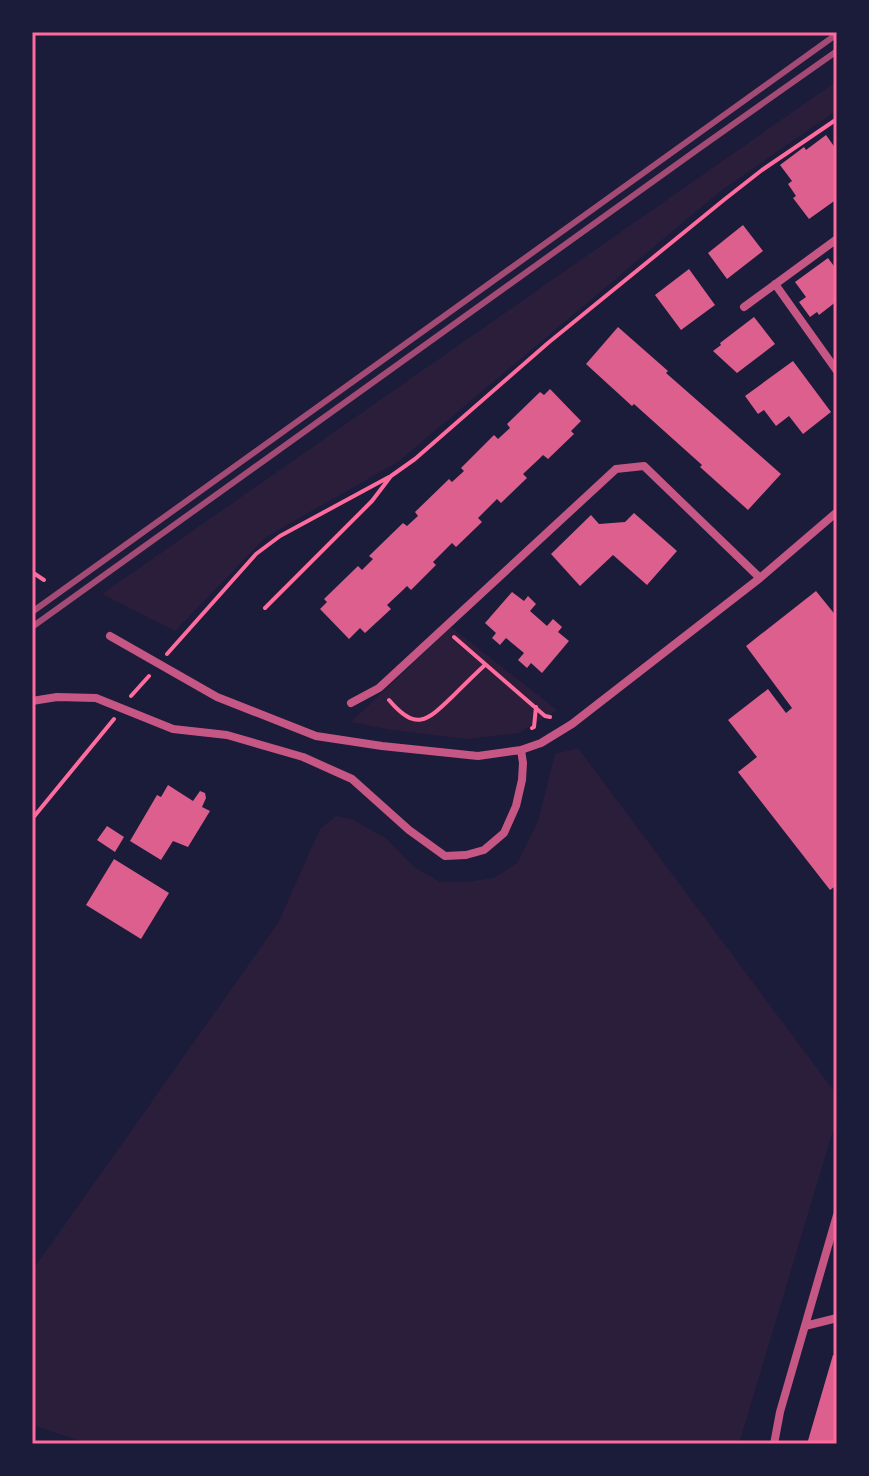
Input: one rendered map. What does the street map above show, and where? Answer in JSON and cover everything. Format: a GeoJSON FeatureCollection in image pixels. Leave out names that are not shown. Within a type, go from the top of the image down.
{"type":"FeatureCollection","features":[{"type":"Feature","properties":{"kind":"street"},"geometry":{"type":"LineString","coordinates":[[744,307],[837,239]]}},
{"type":"Feature","properties":{"kind":"street"},"geometry":{"type":"LineString","coordinates":[[775,284],[837,371]]}},
{"type":"Feature","properties":{"kind":"street"},"geometry":{"type":"LineString","coordinates":[[351,703],[379,688],[616,469],[644,466],[760,578]]}},
{"type":"Feature","properties":{"kind":"street"},"geometry":{"type":"LineString","coordinates":[[110,636],[217,697],[316,736],[478,756],[511,753],[541,743],[572,724],[760,578],[837,512]]}},
{"type":"Feature","properties":{"kind":"street"},"geometry":{"type":"LineString","coordinates":[[32,701],[57,697],[96,698],[173,729],[227,735],[303,757],[352,779],[409,830],[445,856],[484,850],[504,833],[516,806],[522,780],[521,750]]}},
{"type":"Feature","properties":{"kind":"street"},"geometry":{"type":"LineString","coordinates":[[774,1444],[780,1412],[837,1215]]}},
{"type":"Feature","properties":{"kind":"street"},"geometry":{"type":"LineString","coordinates":[[805,1326],[837,1318]]}},
{"type":"Feature","properties":{"kind":"path"},"geometry":{"type":"LineString","coordinates":[[181,638],[256,554],[280,536],[391,476],[415,459],[548,343],[725,199],[837,119]]}},
{"type":"Feature","properties":{"kind":"path"},"geometry":{"type":"LineString","coordinates":[[265,608],[372,501],[391,476]]}},
{"type":"Feature","properties":{"kind":"path"},"geometry":{"type":"LineString","coordinates":[[32,572],[44,580]]}},
{"type":"Feature","properties":{"kind":"path"},"geometry":{"type":"LineString","coordinates":[[444,629],[550,717]]}},
{"type":"Feature","properties":{"kind":"path"},"geometry":{"type":"LineString","coordinates":[[156,649],[168,656]]}},
{"type":"Feature","properties":{"kind":"path"},"geometry":{"type":"LineString","coordinates":[[379,688],[407,717],[418,721],[432,717],[485,665]]}},
{"type":"Feature","properties":{"kind":"path"},"geometry":{"type":"LineString","coordinates":[[527,731],[534,727],[536,707]]}},
{"type":"Feature","properties":{"kind":"path"},"geometry":{"type":"LineString","coordinates":[[32,819],[116,716]]}},
{"type":"Feature","properties":{"kind":"shaded area"},"geometry":{"type":"Polygon","coordinates":[[[837,81],[837,110],[718,193],[398,462],[266,537],[175,631],[102,594],[837,81]]]}},
{"type":"Feature","properties":{"kind":"shaded area"},"geometry":{"type":"Polygon","coordinates":[[[451,627],[557,710],[519,733],[467,739],[351,722],[451,627]]]}},
{"type":"Feature","properties":{"kind":"shaded area"},"geometry":{"type":"Polygon","coordinates":[[[578,748],[837,1095],[837,1117],[739,1444],[90,1444],[32,1425],[32,1271],[278,923],[320,829],[336,816],[352,819],[387,839],[414,867],[440,882],[494,878],[517,863],[538,821],[555,754],[578,748]]]}},
{"type":"Feature","properties":{"kind":"building"},"geometry":{"type":"Polygon","coordinates":[[[826,135],[837,148],[837,199],[809,219],[793,198],[796,196],[788,184],[792,181],[780,165],[826,135]]]}},
{"type":"Feature","properties":{"kind":"building"},"geometry":{"type":"Polygon","coordinates":[[[743,225],[763,251],[727,279],[708,253],[743,225]]]}},
{"type":"Feature","properties":{"kind":"building"},"geometry":{"type":"Polygon","coordinates":[[[828,258],[837,270],[837,301],[819,315],[817,312],[810,317],[799,302],[806,297],[795,282],[828,258]]]}},
{"type":"Feature","properties":{"kind":"building"},"geometry":{"type":"Polygon","coordinates":[[[689,269],[715,305],[681,330],[655,295],[689,269]]]}},
{"type":"Feature","properties":{"kind":"building"},"geometry":{"type":"Polygon","coordinates":[[[754,317],[775,344],[737,373],[713,351],[754,317]]]}},
{"type":"Feature","properties":{"kind":"building"},"geometry":{"type":"Polygon","coordinates":[[[618,327],[781,474],[748,510],[700,467],[702,465],[586,364],[618,327]]]}},
{"type":"Feature","properties":{"kind":"building"},"geometry":{"type":"Polygon","coordinates":[[[793,361],[831,412],[803,434],[789,416],[776,426],[764,410],[758,414],[745,396],[793,361]]]}},
{"type":"Feature","properties":{"kind":"building"},"geometry":{"type":"Polygon","coordinates":[[[550,389],[581,421],[571,431],[574,434],[548,459],[543,455],[523,474],[527,478],[501,503],[497,499],[478,518],[482,522],[456,547],[452,543],[433,562],[436,565],[411,590],[407,586],[387,605],[391,609],[365,633],[360,628],[349,639],[320,609],[327,602],[324,599],[358,566],[362,570],[373,559],[369,556],[403,523],[407,526],[418,516],[415,512],[449,479],[452,482],[464,471],[461,468],[494,435],[498,439],[510,428],[507,424],[540,392],[544,395],[550,389]]]}},
{"type":"Feature","properties":{"kind":"building"},"geometry":{"type":"Polygon","coordinates":[[[634,513],[677,551],[647,585],[613,555],[580,586],[551,554],[591,515],[599,524],[625,522],[634,513]]]}},
{"type":"Feature","properties":{"kind":"building"},"geometry":{"type":"Polygon","coordinates":[[[816,591],[837,617],[837,885],[830,890],[738,772],[757,757],[728,720],[768,689],[786,713],[792,708],[746,646],[816,591]]]}},
{"type":"Feature","properties":{"kind":"building"},"geometry":{"type":"Polygon","coordinates":[[[512,592],[524,601],[528,596],[536,604],[530,611],[547,626],[553,619],[562,627],[558,632],[569,641],[542,673],[531,663],[527,668],[518,660],[524,653],[506,638],[500,645],[492,638],[496,633],[485,623],[512,592]]]}},
{"type":"Feature","properties":{"kind":"building"},"geometry":{"type":"Polygon","coordinates":[[[168,785],[193,801],[200,791],[205,793],[202,807],[210,811],[188,847],[173,841],[161,860],[130,841],[157,795],[161,797],[168,785]]]}},
{"type":"Feature","properties":{"kind":"building"},"geometry":{"type":"Polygon","coordinates":[[[107,826],[124,837],[115,852],[97,840],[107,826]]]}},
{"type":"Feature","properties":{"kind":"building"},"geometry":{"type":"Polygon","coordinates":[[[114,859],[169,893],[141,939],[86,905],[114,859]]]}},
{"type":"Feature","properties":{"kind":"building"},"geometry":{"type":"Polygon","coordinates":[[[833,1355],[837,1356],[837,1444],[807,1444],[833,1355]]]}},
{"type":"Feature","properties":{"kind":"railway"},"geometry":{"type":"LineString","coordinates":[[32,612],[837,34]]}},
{"type":"Feature","properties":{"kind":"railway"},"geometry":{"type":"LineString","coordinates":[[32,627],[837,51]]}}]}
